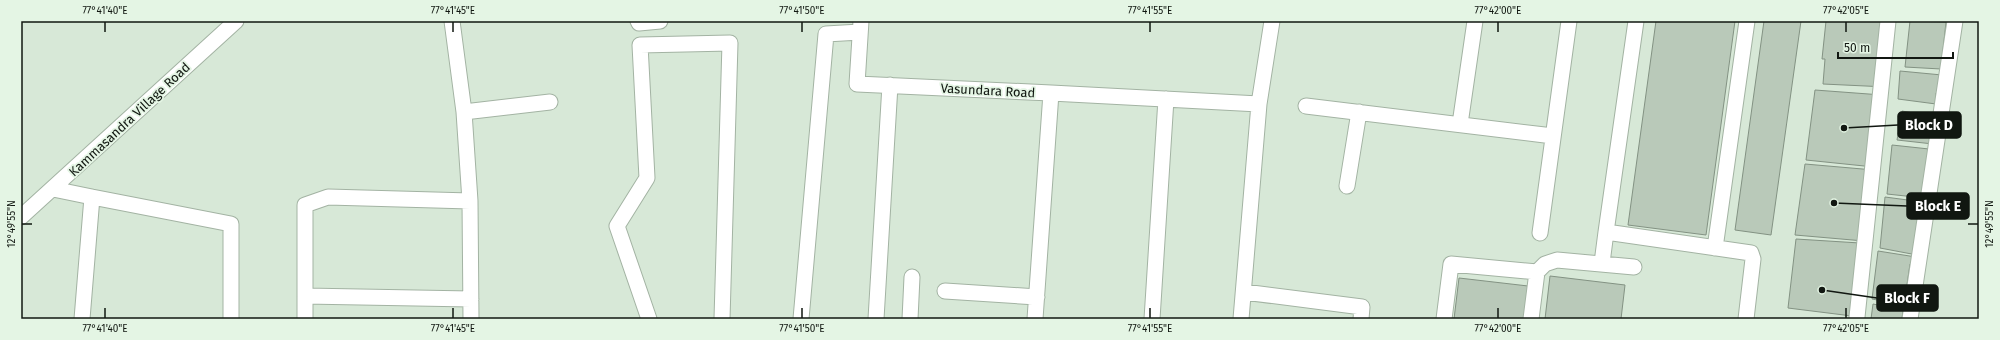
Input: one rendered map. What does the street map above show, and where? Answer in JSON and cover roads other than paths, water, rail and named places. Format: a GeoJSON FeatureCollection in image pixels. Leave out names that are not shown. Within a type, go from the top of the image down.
{"type":"FeatureCollection","features":[{"type":"Feature","properties":{"kind":"street","name":"Kammasandra Village Road"},"geometry":{"type":"LineString","coordinates":[[21,217],[236,21]]}},
{"type":"Feature","properties":{"kind":"street"},"geometry":{"type":"LineString","coordinates":[[452,21],[464,112],[470,201],[471,319]]}},
{"type":"Feature","properties":{"kind":"street"},"geometry":{"type":"LineString","coordinates":[[638,21],[639,23],[660,21]]}},
{"type":"Feature","properties":{"kind":"street"},"geometry":{"type":"LineString","coordinates":[[1241,319],[1259,104],[1272,21]]}},
{"type":"Feature","properties":{"kind":"street"},"geometry":{"type":"LineString","coordinates":[[1460,124],[1475,21]]}},
{"type":"Feature","properties":{"kind":"street"},"geometry":{"type":"LineString","coordinates":[[1540,232],[1569,21]]}},
{"type":"Feature","properties":{"kind":"street"},"geometry":{"type":"LineString","coordinates":[[1602,263],[1636,21]]}},
{"type":"Feature","properties":{"kind":"street"},"geometry":{"type":"LineString","coordinates":[[1715,248],[1746,21]]}},
{"type":"Feature","properties":{"kind":"street"},"geometry":{"type":"LineString","coordinates":[[1857,317],[1888,21]]}},
{"type":"Feature","properties":{"kind":"street"},"geometry":{"type":"LineString","coordinates":[[1910,319],[1955,21]]}},
{"type":"Feature","properties":{"kind":"street"},"geometry":{"type":"LineString","coordinates":[[801,319],[826,34],[860,27]]}},
{"type":"Feature","properties":{"kind":"street","name":"Vasundara Road"},"geometry":{"type":"LineString","coordinates":[[860,27],[857,84],[1051,92],[1035,319]]}},
{"type":"Feature","properties":{"kind":"street"},"geometry":{"type":"LineString","coordinates":[[649,319],[617,226],[647,178],[640,45],[730,43],[722,319]]}},
{"type":"Feature","properties":{"kind":"street"},"geometry":{"type":"LineString","coordinates":[[876,319],[890,85]]}},
{"type":"Feature","properties":{"kind":"street"},"geometry":{"type":"LineString","coordinates":[[1051,92],[1259,104]]}},
{"type":"Feature","properties":{"kind":"street"},"geometry":{"type":"LineString","coordinates":[[1152,319],[1166,99]]}},
{"type":"Feature","properties":{"kind":"street"},"geometry":{"type":"LineString","coordinates":[[464,112],[550,102]]}},
{"type":"Feature","properties":{"kind":"street"},"geometry":{"type":"LineString","coordinates":[[1306,106],[1553,136]]}},
{"type":"Feature","properties":{"kind":"street"},"geometry":{"type":"LineString","coordinates":[[1347,186],[1359,112]]}},
{"type":"Feature","properties":{"kind":"street"},"geometry":{"type":"LineString","coordinates":[[53,189],[231,224],[231,319]]}},
{"type":"Feature","properties":{"kind":"street"},"geometry":{"type":"LineString","coordinates":[[82,319],[92,197]]}},
{"type":"Feature","properties":{"kind":"street"},"geometry":{"type":"LineString","coordinates":[[305,319],[305,205],[328,197],[470,201]]}},
{"type":"Feature","properties":{"kind":"street"},"geometry":{"type":"LineString","coordinates":[[1606,232],[1748,252],[1753,256],[1746,319]]}},
{"type":"Feature","properties":{"kind":"street"},"geometry":{"type":"LineString","coordinates":[[1531,319],[1537,272],[1545,264],[1557,260],[1634,266]]}},
{"type":"Feature","properties":{"kind":"street"},"geometry":{"type":"LineString","coordinates":[[1444,319],[1451,264],[1537,272]]}},
{"type":"Feature","properties":{"kind":"street"},"geometry":{"type":"LineString","coordinates":[[910,319],[912,277]]}},
{"type":"Feature","properties":{"kind":"street"},"geometry":{"type":"LineString","coordinates":[[945,290],[1037,297]]}},
{"type":"Feature","properties":{"kind":"street"},"geometry":{"type":"LineString","coordinates":[[1244,292],[1362,307],[1361,319]]}},
{"type":"Feature","properties":{"kind":"street"},"geometry":{"type":"LineString","coordinates":[[305,296],[471,299]]}},
{"type":"Feature","properties":{"kind":"place","name":"Block D"},"geometry":{"type":"Point","coordinates":[1844,128]}},
{"type":"Feature","properties":{"kind":"place","name":"Block E"},"geometry":{"type":"Point","coordinates":[1834,203]}},
{"type":"Feature","properties":{"kind":"place","name":"Block F"},"geometry":{"type":"Point","coordinates":[1822,290]}}]}
